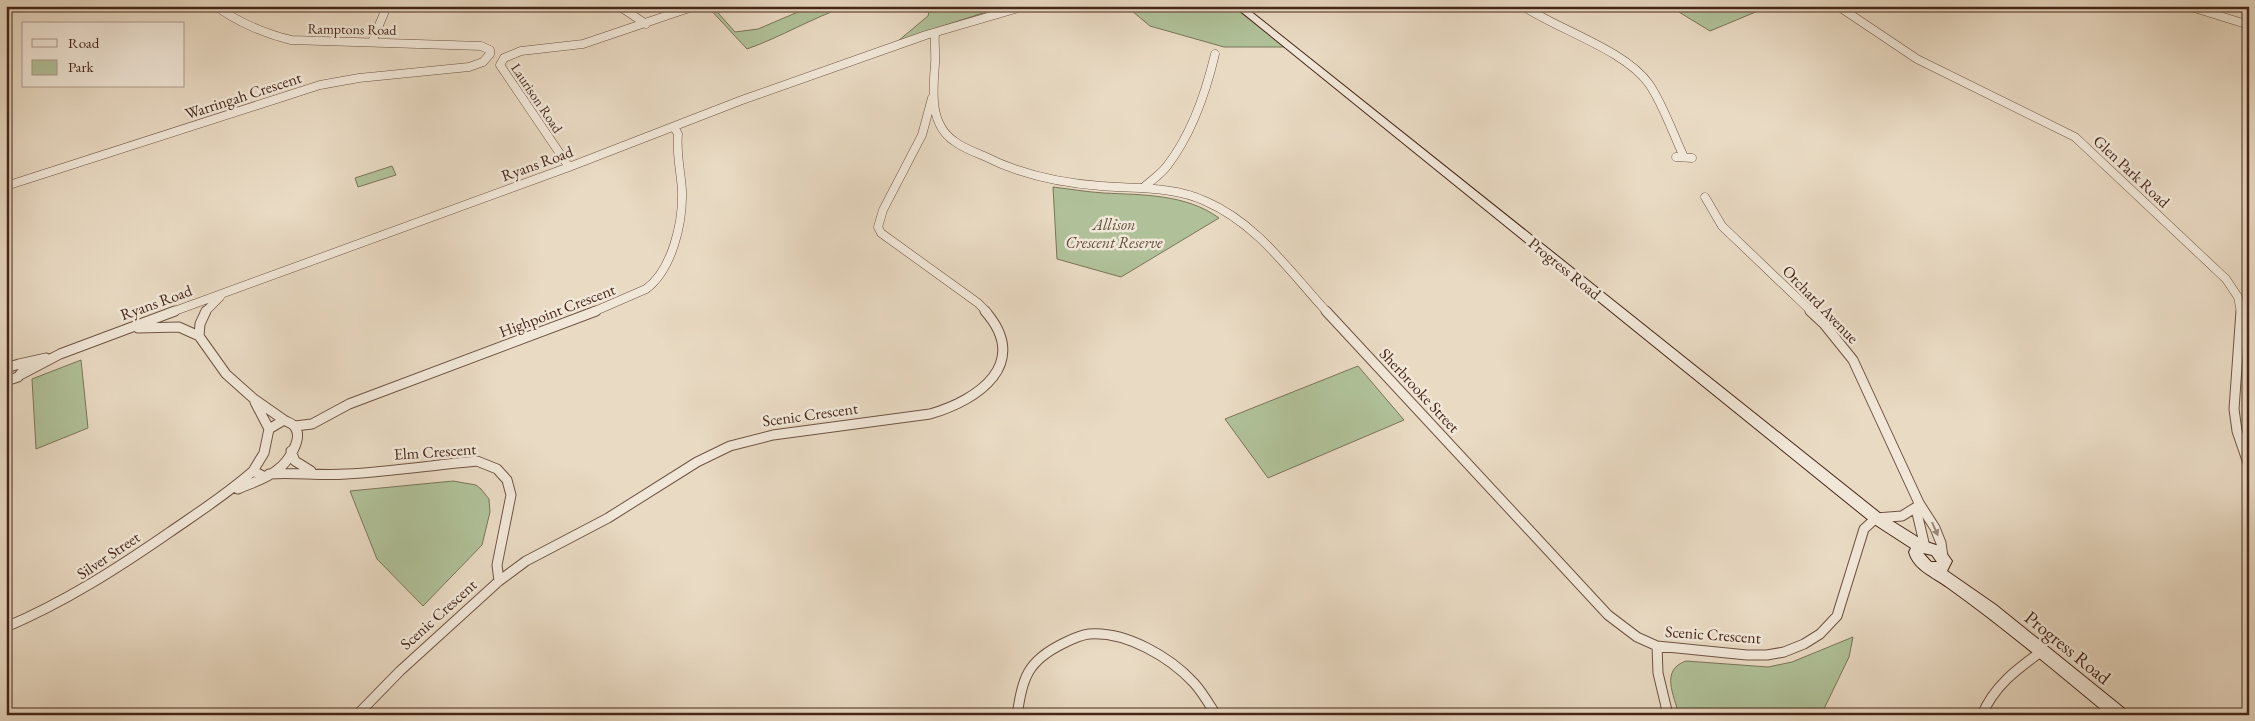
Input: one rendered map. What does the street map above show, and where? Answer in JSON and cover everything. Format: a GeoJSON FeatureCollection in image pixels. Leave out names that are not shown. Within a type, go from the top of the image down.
{"type":"FeatureCollection","features":[{"type":"Feature","properties":{"kind":"street","name":"Ramptons Road"},"geometry":{"type":"LineString","coordinates":[[216,6],[225,13],[284,40],[481,46],[490,50],[490,54]]}},
{"type":"Feature","properties":{"kind":"street"},"geometry":{"type":"LineString","coordinates":[[372,42],[387,6]]}},
{"type":"Feature","properties":{"kind":"street"},"geometry":{"type":"LineString","coordinates":[[619,6],[646,24]]}},
{"type":"Feature","properties":{"kind":"street","name":"Laurison Road"},"geometry":{"type":"LineString","coordinates":[[569,167],[503,70],[501,61],[514,52],[583,44],[695,6]]}},
{"type":"Feature","properties":{"kind":"street","name":"Ryans Road"},"geometry":{"type":"LineString","coordinates":[[21,369],[569,167],[742,100],[926,35],[935,34],[946,29],[1025,6]]}},
{"type":"Feature","properties":{"kind":"street","name":"Progress Road"},"geometry":{"type":"LineString","coordinates":[[1238,6],[1876,518],[1921,550],[1933,549],[1940,562],[1991,610],[2120,715]]}},
{"type":"Feature","properties":{"kind":"street"},"geometry":{"type":"LineString","coordinates":[[1523,6],[1624,62],[1644,76],[1688,158],[1676,157]]}},
{"type":"Feature","properties":{"kind":"street","name":"Glen Park Road"},"geometry":{"type":"LineString","coordinates":[[1838,6],[1917,59],[2075,137],[2226,279],[2238,296],[2241,308],[2234,409],[2237,431],[2249,466]]}},
{"type":"Feature","properties":{"kind":"street"},"geometry":{"type":"LineString","coordinates":[[2188,6],[2249,25]]}},
{"type":"Feature","properties":{"kind":"street"},"geometry":{"type":"LineString","coordinates":[[932,96],[936,49],[935,34]]}},
{"type":"Feature","properties":{"kind":"street","name":"Warringah Crescent"},"geometry":{"type":"LineString","coordinates":[[6,186],[320,85],[359,78],[469,67],[483,62],[490,54]]}},
{"type":"Feature","properties":{"kind":"street"},"geometry":{"type":"LineString","coordinates":[[1144,187],[1158,176],[1173,156],[1201,98],[1215,54]]}},
{"type":"Feature","properties":{"kind":"street","name":"Scenic Crescent"},"geometry":{"type":"LineString","coordinates":[[357,715],[400,671],[499,580],[526,561],[608,518],[697,462],[730,446],[773,435],[930,414],[952,408],[972,397],[996,376],[1002,353],[1002,340],[998,328],[989,314],[970,297],[881,233],[878,227],[883,210],[922,135],[932,96]]}},
{"type":"Feature","properties":{"kind":"street","name":"Sherbrooke Street"},"geometry":{"type":"LineString","coordinates":[[932,96],[939,123],[946,134],[959,144],[986,158],[1019,172],[1056,181],[1099,186],[1144,187],[1177,192],[1210,203],[1267,244],[1608,615],[1637,637],[1657,646]]}},
{"type":"Feature","properties":{"kind":"street","name":"Highpoint Crescent"},"geometry":{"type":"LineString","coordinates":[[294,426],[312,424],[334,412],[620,302],[645,289],[660,275],[668,256],[681,209],[682,192],[676,144],[678,134],[674,127]]}},
{"type":"Feature","properties":{"kind":"street"},"geometry":{"type":"LineString","coordinates":[[659,133],[676,144]]}},
{"type":"Feature","properties":{"kind":"street","name":"Orchard Avenue"},"geometry":{"type":"LineString","coordinates":[[1704,197],[1722,226],[1824,324],[1854,360],[1918,505],[1929,517],[1940,540],[1940,562]]}},
{"type":"Feature","properties":{"kind":"street"},"geometry":{"type":"LineString","coordinates":[[199,336],[198,325],[204,313],[226,292]]}},
{"type":"Feature","properties":{"kind":"street"},"geometry":{"type":"LineString","coordinates":[[126,330],[172,326],[186,329],[199,336],[226,374],[254,399],[294,426],[297,439],[291,451],[281,466],[266,475],[253,471],[264,453],[269,429],[254,399]]}},
{"type":"Feature","properties":{"kind":"street"},"geometry":{"type":"LineString","coordinates":[[6,368],[21,369]]}},
{"type":"Feature","properties":{"kind":"street"},"geometry":{"type":"LineString","coordinates":[[6,381],[21,369]]}},
{"type":"Feature","properties":{"kind":"street","name":"Highpoint Crescent"},"geometry":{"type":"LineString","coordinates":[[297,439],[334,412]]}},
{"type":"Feature","properties":{"kind":"street"},"geometry":{"type":"LineString","coordinates":[[269,429],[284,420]]}},
{"type":"Feature","properties":{"kind":"street"},"geometry":{"type":"LineString","coordinates":[[291,451],[295,461],[316,474]]}},
{"type":"Feature","properties":{"kind":"street","name":"Elm Crescent"},"geometry":{"type":"LineString","coordinates":[[266,475],[291,472],[348,474],[476,461],[486,463],[506,478],[512,499],[498,558],[497,574],[499,580]]}},
{"type":"Feature","properties":{"kind":"street","name":"Silver Street"},"geometry":{"type":"LineString","coordinates":[[6,627],[38,614],[82,591],[220,498],[253,471]]}},
{"type":"Feature","properties":{"kind":"street","name":"Silver Street"},"geometry":{"type":"LineString","coordinates":[[220,498],[266,475]]}},
{"type":"Feature","properties":{"kind":"street"},"geometry":{"type":"LineString","coordinates":[[1876,518],[1902,516],[1908,514],[1918,505]]}},
{"type":"Feature","properties":{"kind":"street","name":"Orchard Avenue"},"geometry":{"type":"LineString","coordinates":[[1918,505],[1921,550]]}},
{"type":"Feature","properties":{"kind":"street","name":"Scenic Crescent"},"geometry":{"type":"LineString","coordinates":[[1668,715],[1658,673],[1657,646],[1767,655],[1784,652],[1804,644],[1820,634],[1837,616],[1861,533],[1876,518]]}},
{"type":"Feature","properties":{"kind":"street"},"geometry":{"type":"LineString","coordinates":[[1018,715],[1026,670],[1050,650],[1089,634],[1114,635],[1172,665],[1194,683],[1216,715]]}},
{"type":"Feature","properties":{"kind":"street"},"geometry":{"type":"LineString","coordinates":[[1982,715],[1988,698],[1995,689],[2042,651]]}},
{"type":"Feature","properties":{"kind":"green space"},"geometry":{"type":"Polygon","coordinates":[[[712,6],[735,32],[758,29],[812,6],[847,6],[747,49],[708,7],[712,6]]]}},
{"type":"Feature","properties":{"kind":"green space"},"geometry":{"type":"Polygon","coordinates":[[[930,6],[992,6],[995,9],[898,41],[928,16],[930,6]]]}},
{"type":"Feature","properties":{"kind":"green space"},"geometry":{"type":"Polygon","coordinates":[[[1126,6],[1232,6],[1286,47],[1224,47],[1150,26],[1126,6]]]}},
{"type":"Feature","properties":{"kind":"green space"},"geometry":{"type":"Polygon","coordinates":[[[1669,6],[1770,6],[1710,31],[1669,6]]]}},
{"type":"Feature","properties":{"kind":"green space"},"geometry":{"type":"Polygon","coordinates":[[[392,166],[396,175],[358,187],[355,178],[392,166]]]}},
{"type":"Feature","properties":{"kind":"green space","name":"Allison Crescent Reserve"},"geometry":{"type":"Polygon","coordinates":[[[1053,187],[1098,193],[1164,197],[1193,204],[1219,218],[1121,277],[1057,259],[1053,187]]]}},
{"type":"Feature","properties":{"kind":"green space"},"geometry":{"type":"Polygon","coordinates":[[[81,360],[88,428],[36,449],[32,379],[81,360]]]}},
{"type":"Feature","properties":{"kind":"green space"},"geometry":{"type":"Polygon","coordinates":[[[1358,366],[1404,420],[1268,478],[1225,419],[1358,366]]]}},
{"type":"Feature","properties":{"kind":"green space"},"geometry":{"type":"Polygon","coordinates":[[[453,481],[476,485],[481,489],[489,499],[490,512],[482,545],[423,606],[377,559],[350,491],[453,481]]]}},
{"type":"Feature","properties":{"kind":"green space"},"geometry":{"type":"Polygon","coordinates":[[[1853,637],[1849,657],[1821,715],[1679,715],[1672,691],[1671,677],[1673,670],[1686,661],[1768,667],[1792,662],[1853,637]]]}}]}
